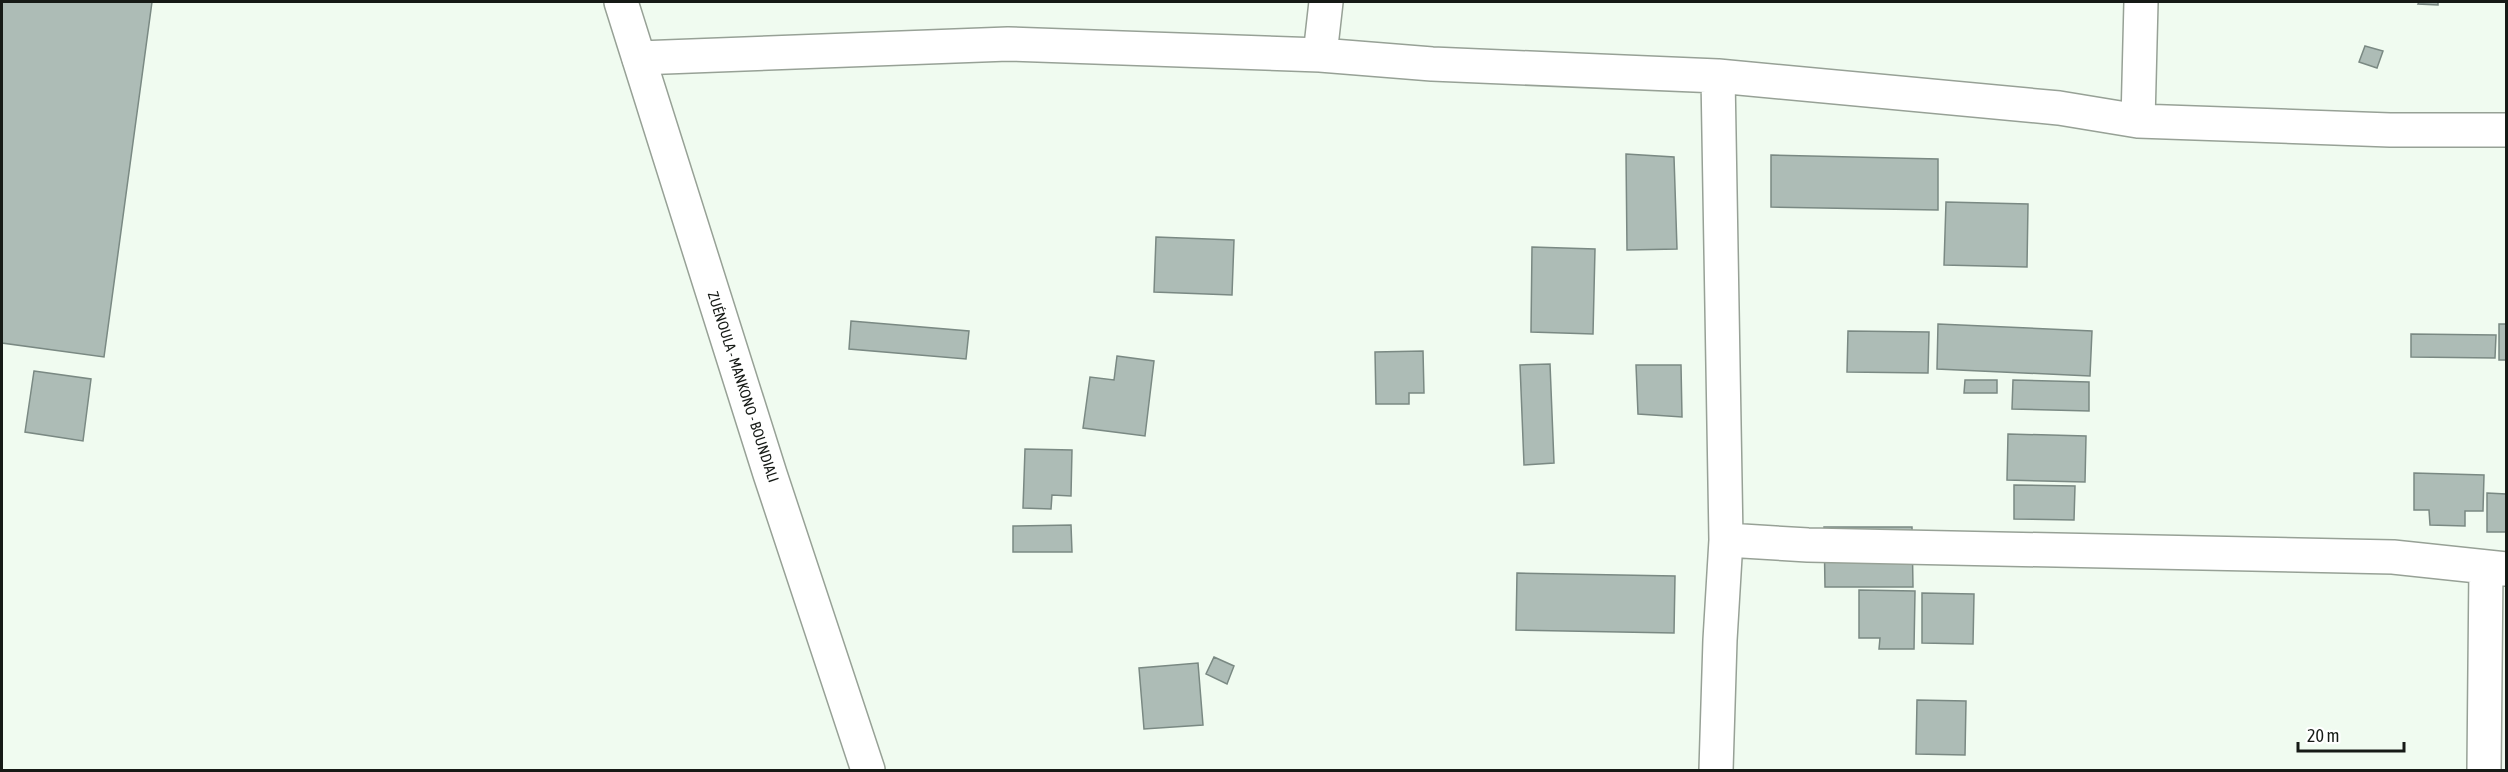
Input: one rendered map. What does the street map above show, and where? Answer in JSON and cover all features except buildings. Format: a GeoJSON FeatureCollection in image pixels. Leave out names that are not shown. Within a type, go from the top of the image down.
{"type":"FeatureCollection","features":[{"type":"Feature","properties":{"kind":"street","name":"ZUÉNOULA - MANKONO - BOUNDIALI"},"geometry":{"type":"LineString","coordinates":[[621,2],[770,474],[868,771]]}},
{"type":"Feature","properties":{"kind":"street"},"geometry":{"type":"LineString","coordinates":[[1320,55],[1326,2]]}},
{"type":"Feature","properties":{"kind":"street"},"geometry":{"type":"LineString","coordinates":[[2138,121],[2142,2]]}},
{"type":"Feature","properties":{"kind":"street"},"geometry":{"type":"LineString","coordinates":[[639,58],[1008,44],[1320,55],[1432,64],[1718,76],[2059,108],[2138,121],[2390,130],[2506,130]]}},
{"type":"Feature","properties":{"kind":"street"},"geometry":{"type":"LineString","coordinates":[[1716,771],[1726,540],[1718,76]]}},
{"type":"Feature","properties":{"kind":"street"},"geometry":{"type":"LineString","coordinates":[[1726,540],[1808,546],[2393,557],[2496,568],[2484,771]]}}]}
